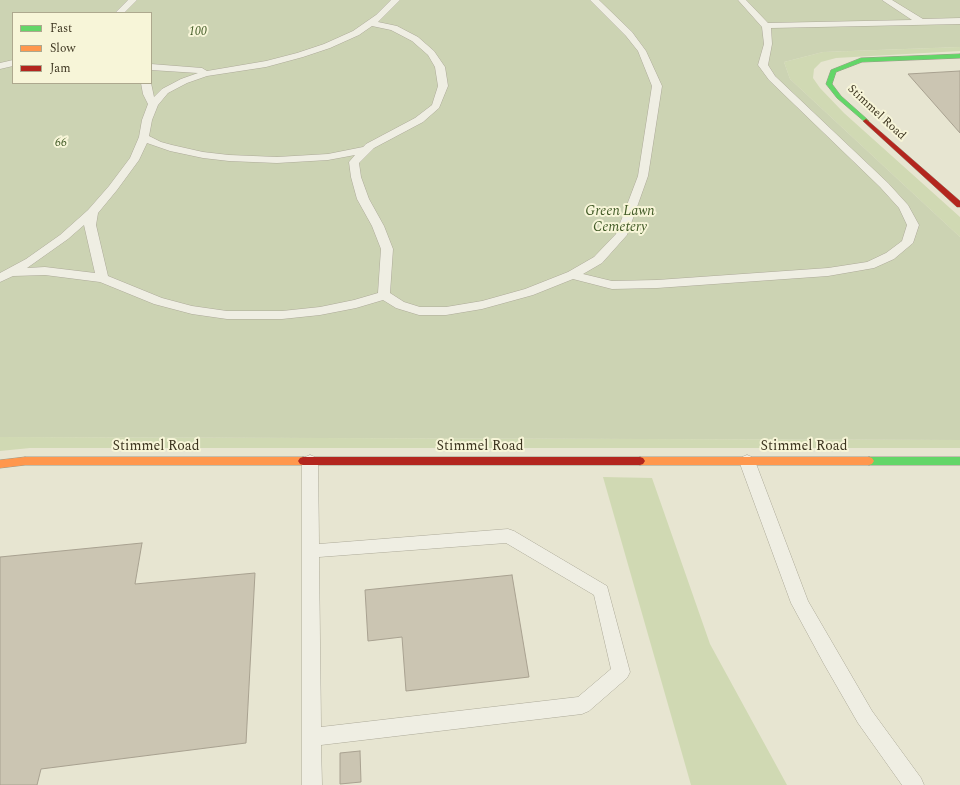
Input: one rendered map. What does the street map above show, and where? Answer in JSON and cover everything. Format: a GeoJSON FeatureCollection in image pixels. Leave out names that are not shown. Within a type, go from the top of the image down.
{"type":"FeatureCollection","features":[{"type":"Feature","properties":{"kind":"street","name":"Stimmel Road"},"geometry":{"type":"LineString","coordinates":[[960,56],[861,60],[833,71],[830,84],[839,97],[960,205]]}},
{"type":"Feature","properties":{"kind":"street","name":"Stimmel Road"},"geometry":{"type":"LineString","coordinates":[[0,464],[25,461],[960,461]]}},
{"type":"Feature","properties":{"kind":"lane"},"geometry":{"type":"LineString","coordinates":[[120,12],[133,0]]}},
{"type":"Feature","properties":{"kind":"lane"},"geometry":{"type":"LineString","coordinates":[[4,276],[30,262],[64,237],[92,212],[113,188],[135,158],[144,137],[147,120],[153,104],[165,91],[184,81],[204,74],[266,64],[300,56],[327,46],[356,33],[371,23],[396,0]]}},
{"type":"Feature","properties":{"kind":"lane"},"geometry":{"type":"LineString","coordinates":[[4,276],[45,271],[102,278],[158,301],[192,310],[227,315],[282,315],[320,311],[356,304],[384,295],[400,305],[420,311],[446,311],[482,305],[529,292],[572,274],[598,260],[621,235],[643,176],[657,86],[642,51],[629,34],[594,0]]}},
{"type":"Feature","properties":{"kind":"lane"},"geometry":{"type":"LineString","coordinates":[[572,274],[612,285],[657,284],[828,272],[870,265],[890,256],[907,242],[913,225],[904,207],[884,184],[772,78],[763,65],[768,44],[766,26],[742,0]]}},
{"type":"Feature","properties":{"kind":"lane"},"geometry":{"type":"LineString","coordinates":[[886,0],[920,21]]}},
{"type":"Feature","properties":{"kind":"lane"},"geometry":{"type":"LineString","coordinates":[[766,26],[960,21]]}},
{"type":"Feature","properties":{"kind":"lane"},"geometry":{"type":"LineString","coordinates":[[371,23],[394,28],[415,39],[431,53],[440,67],[443,86],[436,106],[418,120],[370,146],[354,162],[356,177],[363,199],[378,226],[387,248],[384,295]]}},
{"type":"Feature","properties":{"kind":"lane"},"geometry":{"type":"LineString","coordinates":[[0,66],[12,63]]}},
{"type":"Feature","properties":{"kind":"lane"},"geometry":{"type":"LineString","coordinates":[[152,68],[192,71],[221,71]]}},
{"type":"Feature","properties":{"kind":"lane"},"geometry":{"type":"LineString","coordinates":[[146,84],[148,94],[153,104]]}},
{"type":"Feature","properties":{"kind":"lane"},"geometry":{"type":"LineString","coordinates":[[144,137],[156,144],[170,148],[203,155],[229,158],[277,160],[328,157],[365,150]]}},
{"type":"Feature","properties":{"kind":"lane"},"geometry":{"type":"LineString","coordinates":[[92,212],[90,225],[102,278]]}},
{"type":"Feature","properties":{"kind":"lane"},"geometry":{"type":"LineString","coordinates":[[310,461],[312,785]]}},
{"type":"Feature","properties":{"kind":"lane"},"geometry":{"type":"LineString","coordinates":[[747,461],[800,603],[865,717],[914,785]]}},
{"type":"Feature","properties":{"kind":"lane"},"geometry":{"type":"LineString","coordinates":[[310,551],[508,536],[601,591],[621,672],[582,705],[312,737]]}},
{"type":"Feature","properties":{"kind":"green space","name":"Green Lawn Cemetery"},"geometry":{"type":"Polygon","coordinates":[[[0,0],[960,0],[960,47],[823,52],[784,62],[790,79],[960,237],[960,440],[0,437],[0,0]]]}},
{"type":"Feature","properties":{"kind":"green space"},"geometry":{"type":"Polygon","coordinates":[[[960,47],[960,51],[836,58],[821,62],[814,69],[813,78],[820,88],[844,113],[960,217],[960,237],[790,79],[784,62],[823,52],[960,47]]]}},
{"type":"Feature","properties":{"kind":"green space"},"geometry":{"type":"Polygon","coordinates":[[[0,437],[960,440],[960,448],[30,448],[0,451],[0,437]]]}},
{"type":"Feature","properties":{"kind":"green space"},"geometry":{"type":"Polygon","coordinates":[[[603,477],[652,478],[710,644],[787,785],[691,785],[603,477]]]}},
{"type":"Feature","properties":{"kind":"building"},"geometry":{"type":"Polygon","coordinates":[[[960,71],[960,133],[908,74],[960,71]]]}},
{"type":"Feature","properties":{"kind":"building"},"geometry":{"type":"Polygon","coordinates":[[[142,543],[135,584],[255,573],[246,743],[41,769],[37,785],[0,785],[0,557],[142,543]]]}},
{"type":"Feature","properties":{"kind":"building"},"geometry":{"type":"Polygon","coordinates":[[[512,575],[529,677],[406,691],[402,637],[368,641],[365,590],[512,575]]]}},
{"type":"Feature","properties":{"kind":"building"},"geometry":{"type":"Polygon","coordinates":[[[360,751],[361,782],[340,784],[340,753],[360,751]]]}},
{"type":"Feature","properties":{"kind":"traffic: fast"},"geometry":{"type":"LineString","coordinates":[[866,121],[839,97],[829,84],[833,71],[861,60],[960,56]]}},
{"type":"Feature","properties":{"kind":"traffic: fast"},"geometry":{"type":"LineString","coordinates":[[869,461],[960,461]]}},
{"type":"Feature","properties":{"kind":"traffic: slow"},"geometry":{"type":"LineString","coordinates":[[0,464],[25,461],[303,461]]}},
{"type":"Feature","properties":{"kind":"traffic: slow"},"geometry":{"type":"LineString","coordinates":[[640,461],[869,461]]}},
{"type":"Feature","properties":{"kind":"traffic: jam"},"geometry":{"type":"LineString","coordinates":[[866,121],[960,205]]}},
{"type":"Feature","properties":{"kind":"traffic: jam"},"geometry":{"type":"LineString","coordinates":[[303,461],[640,461]]}},
{"type":"Feature","properties":{"kind":"park label","name":"100"},"geometry":{"type":"Point","coordinates":[198,33]}},
{"type":"Feature","properties":{"kind":"park label","name":"66"},"geometry":{"type":"Point","coordinates":[61,144]}}]}
